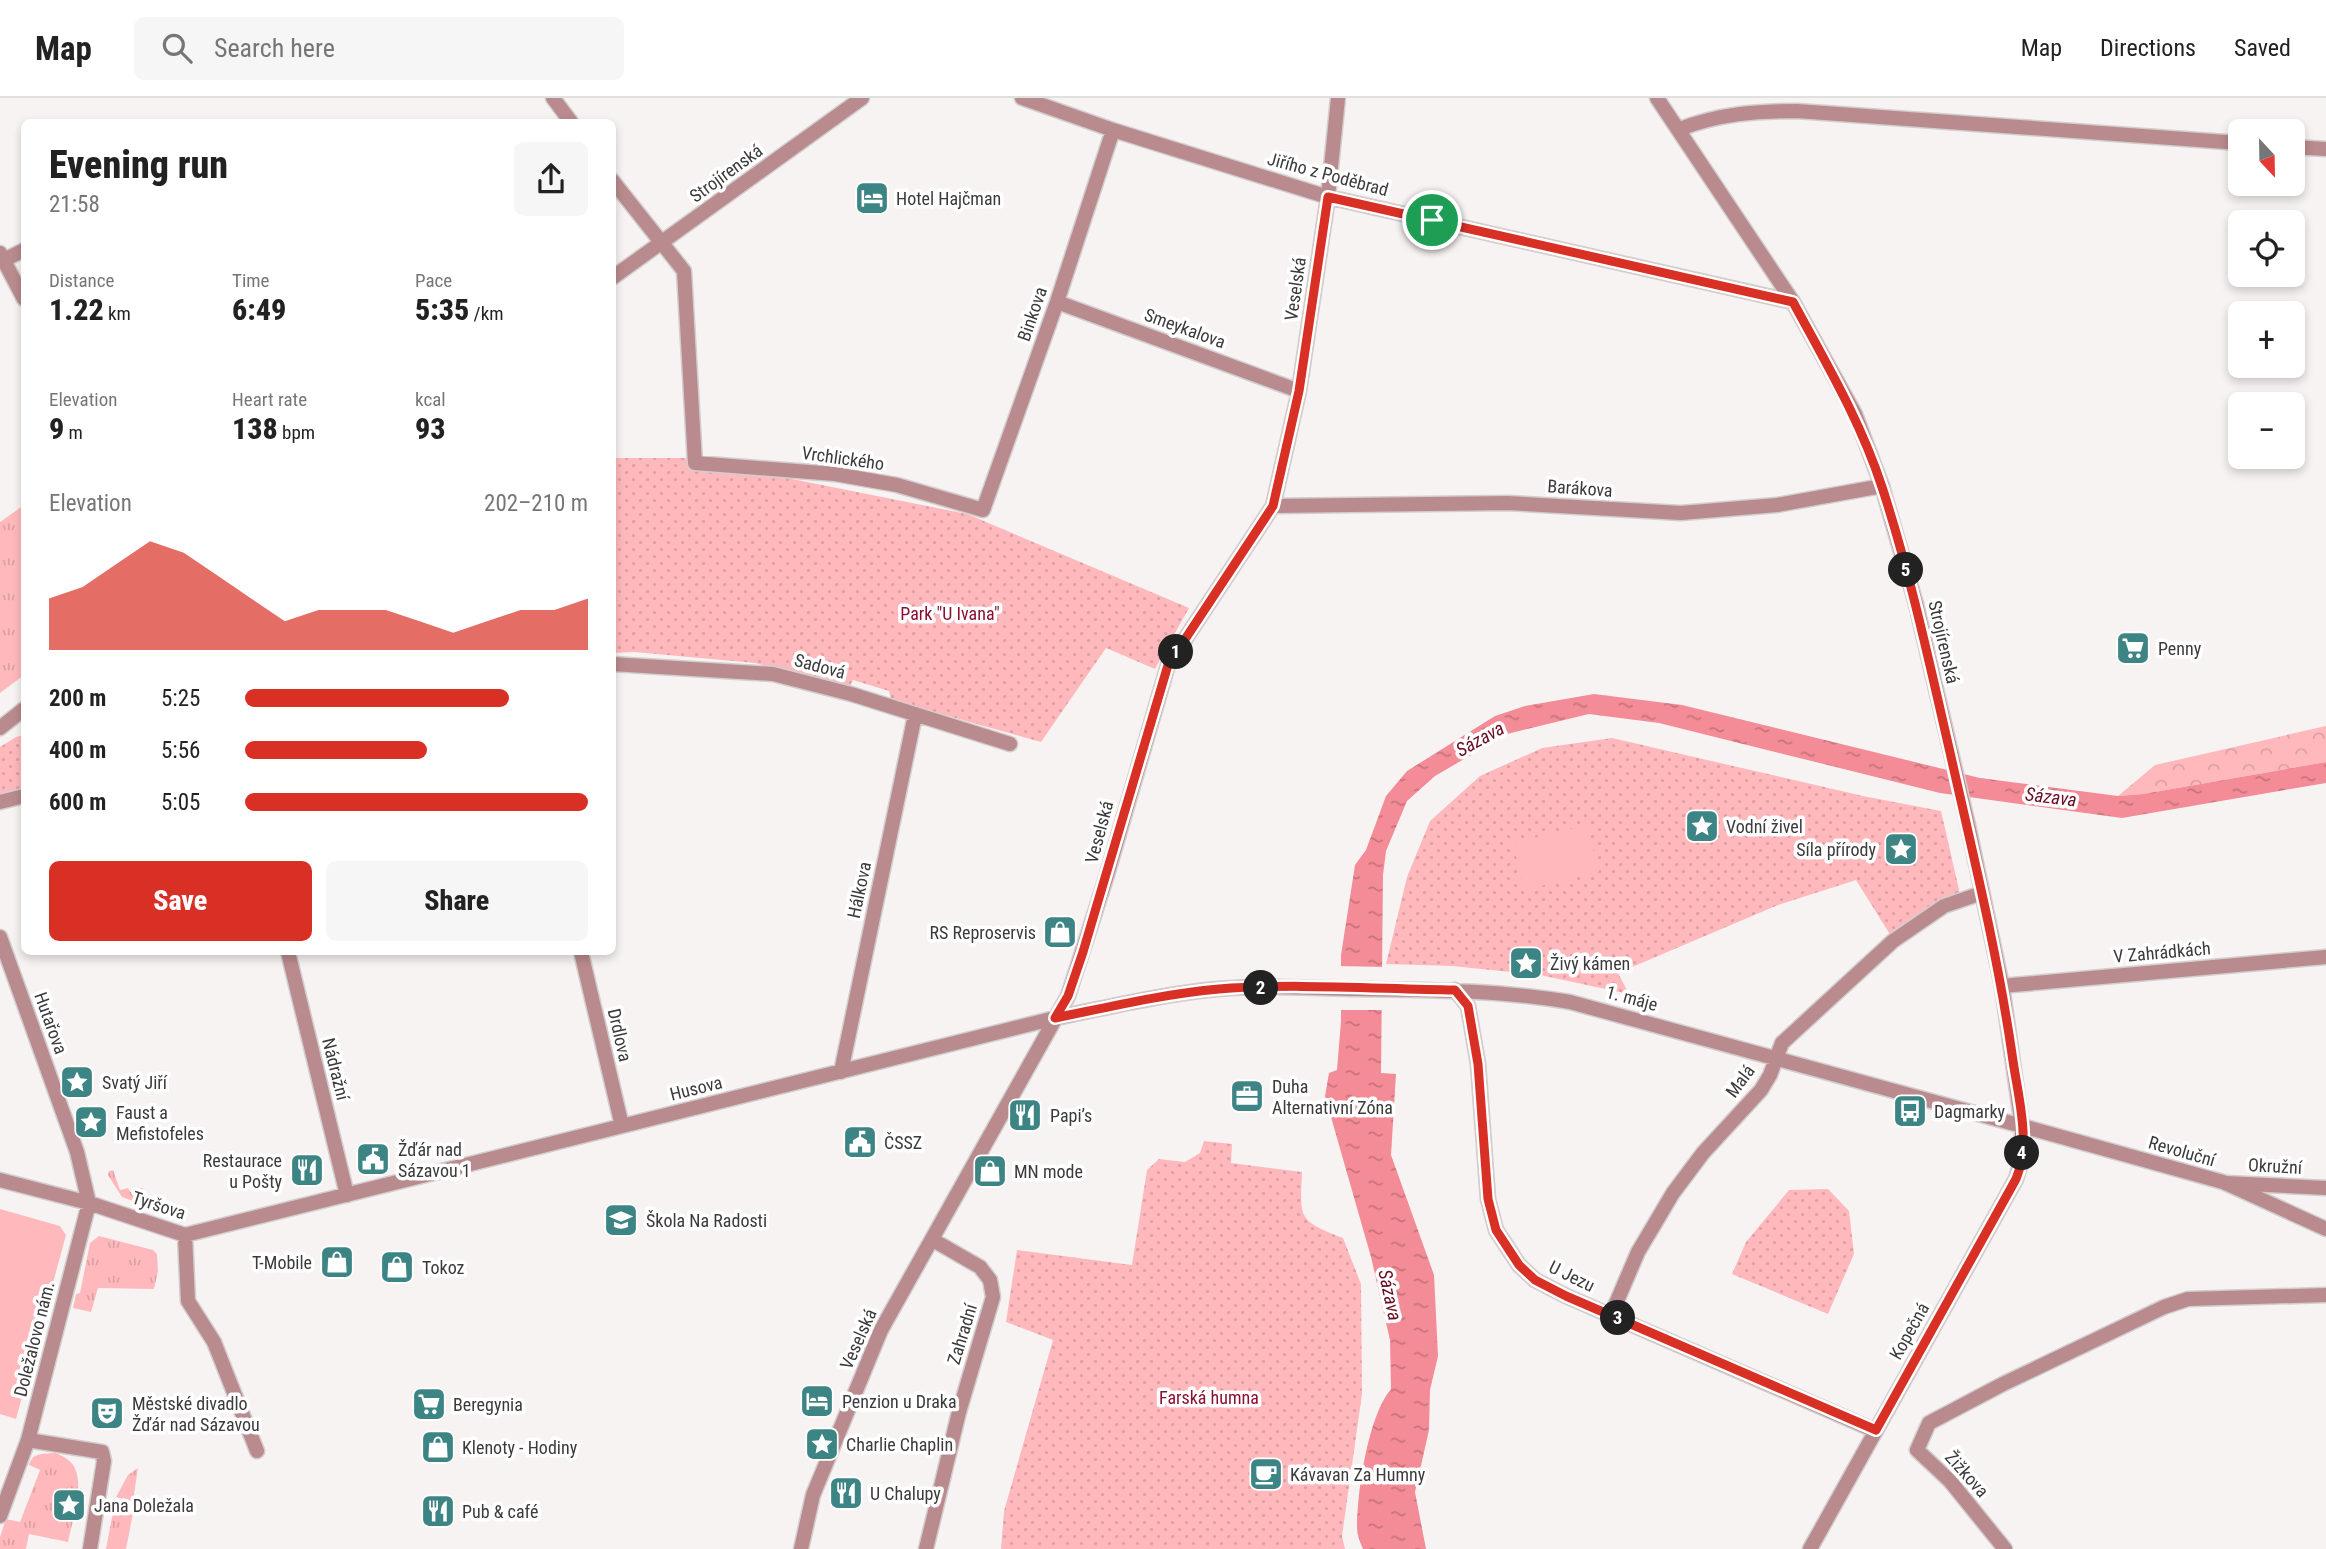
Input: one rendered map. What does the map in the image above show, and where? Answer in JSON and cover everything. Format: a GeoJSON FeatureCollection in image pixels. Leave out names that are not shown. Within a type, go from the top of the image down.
{"type":"FeatureCollection","features":[{"type":"Feature","properties":{"kind":"street"},"geometry":{"type":"LineString","coordinates":[[553,98],[568,119]]}},
{"type":"Feature","properties":{"kind":"street","name":"Strojírenská"},"geometry":{"type":"LineString","coordinates":[[616,275],[862,98]]}},
{"type":"Feature","properties":{"kind":"street","name":"Jiřího z Poděbrad"},"geometry":{"type":"LineString","coordinates":[[1022,98],[1113,130],[1328,197],[1793,302]]}},
{"type":"Feature","properties":{"kind":"street","name":"Veselská"},"geometry":{"type":"LineString","coordinates":[[801,1549],[813,1495],[881,1329],[1068,996],[1095,914],[1168,665],[1273,506],[1299,391],[1328,197],[1338,98]]}},
{"type":"Feature","properties":{"kind":"street","name":"Strojírenská"},"geometry":{"type":"LineString","coordinates":[[1657,98],[1793,302],[1854,414],[1882,486],[1916,604],[1968,825],[2002,986],[2022,1126]]}},
{"type":"Feature","properties":{"kind":"street"},"geometry":{"type":"LineString","coordinates":[[1680,129],[1709,118],[1733,114],[1797,111],[2228,142]]}},
{"type":"Feature","properties":{"kind":"street","name":"Binkova"},"geometry":{"type":"LineString","coordinates":[[983,510],[1057,302],[1113,130]]}},
{"type":"Feature","properties":{"kind":"street"},"geometry":{"type":"LineString","coordinates":[[2305,148],[2326,149]]}},
{"type":"Feature","properties":{"kind":"street"},"geometry":{"type":"LineString","coordinates":[[616,185],[662,243]]}},
{"type":"Feature","properties":{"kind":"street","name":"Vrchlického"},"geometry":{"type":"LineString","coordinates":[[662,243],[684,271],[695,463],[835,474],[897,485],[983,510]]}},
{"type":"Feature","properties":{"kind":"street"},"geometry":{"type":"LineString","coordinates":[[21,251],[2,256],[21,293]]}},
{"type":"Feature","properties":{"kind":"street","name":"Smeykalova"},"geometry":{"type":"LineString","coordinates":[[1057,302],[1299,391]]}},
{"type":"Feature","properties":{"kind":"street","name":"Barákova"},"geometry":{"type":"LineString","coordinates":[[1273,506],[1508,503],[1681,513],[1777,505],[1882,486]]}},
{"type":"Feature","properties":{"kind":"street","name":"Sadová"},"geometry":{"type":"LineString","coordinates":[[616,664],[773,674],[850,694],[1010,744]]}},
{"type":"Feature","properties":{"kind":"street"},"geometry":{"type":"LineString","coordinates":[[0,728],[21,711]]}},
{"type":"Feature","properties":{"kind":"street","name":"Hálkova"},"geometry":{"type":"LineString","coordinates":[[841,1072],[915,715]]}},
{"type":"Feature","properties":{"kind":"street"},"geometry":{"type":"LineString","coordinates":[[0,802],[21,797]]}},
{"type":"Feature","properties":{"kind":"street","name":"Malá"},"geometry":{"type":"LineString","coordinates":[[1611,1315],[1638,1252],[1673,1193],[1703,1153],[1761,1090],[1782,1043],[1893,941],[1944,906],[1982,893]]}},
{"type":"Feature","properties":{"kind":"street","name":"Hutařova"},"geometry":{"type":"LineString","coordinates":[[0,937],[77,1152],[89,1203]]}},
{"type":"Feature","properties":{"kind":"street","name":"Nádražní"},"geometry":{"type":"LineString","coordinates":[[289,955],[347,1195]]}},
{"type":"Feature","properties":{"kind":"street","name":"Drdlova"},"geometry":{"type":"LineString","coordinates":[[582,955],[622,1126]]}},
{"type":"Feature","properties":{"kind":"street","name":"V Zahrádkách"},"geometry":{"type":"LineString","coordinates":[[2002,986],[2326,957]]}},
{"type":"Feature","properties":{"kind":"street","name":"1. máje"},"geometry":{"type":"LineString","coordinates":[[1055,1018],[1145,999],[1207,991],[1286,988],[1508,993],[1570,1002],[2022,1126]]}},
{"type":"Feature","properties":{"kind":"street","name":"U Jezu"},"geometry":{"type":"LineString","coordinates":[[1455,990],[1468,1006],[1478,1064],[1488,1199],[1496,1230],[1519,1265],[1535,1280],[1876,1430]]}},
{"type":"Feature","properties":{"kind":"street","name":"Husova"},"geometry":{"type":"LineString","coordinates":[[347,1195],[1055,1018]]}},
{"type":"Feature","properties":{"kind":"street","name":"Revoluční"},"geometry":{"type":"LineString","coordinates":[[2022,1126],[2223,1182],[2326,1229]]}},
{"type":"Feature","properties":{"kind":"street","name":"Kopečná"},"geometry":{"type":"LineString","coordinates":[[1810,1549],[2016,1179],[2022,1159],[2022,1126]]}},
{"type":"Feature","properties":{"kind":"street","name":"Tyršova"},"geometry":{"type":"LineString","coordinates":[[0,1180],[89,1203],[185,1235],[347,1195]]}},
{"type":"Feature","properties":{"kind":"street","name":"Okružní"},"geometry":{"type":"LineString","coordinates":[[2223,1182],[2326,1188]]}},
{"type":"Feature","properties":{"kind":"street","name":"Doležalovo nám."},"geometry":{"type":"LineString","coordinates":[[0,1516],[28,1440],[89,1203]]}},
{"type":"Feature","properties":{"kind":"street"},"geometry":{"type":"LineString","coordinates":[[185,1235],[188,1301],[214,1342],[257,1451]]}},
{"type":"Feature","properties":{"kind":"street","name":"Zahradní"},"geometry":{"type":"LineString","coordinates":[[926,1549],[959,1412],[993,1297],[990,1280],[980,1267],[933,1240]]}},
{"type":"Feature","properties":{"kind":"street","name":"Žižkova"},"geometry":{"type":"LineString","coordinates":[[2005,1549],[1950,1481],[1917,1450],[1929,1423],[2003,1384],[2164,1307],[2188,1299],[2326,1295]]}},
{"type":"Feature","properties":{"kind":"street"},"geometry":{"type":"LineString","coordinates":[[28,1440],[102,1452],[104,1461],[90,1549]]}},
{"type":"Feature","properties":{"kind":"green space","name":"Park \"U Ivana\""},"geometry":{"type":"Polygon","coordinates":[[[616,458],[687,458],[967,514],[1189,608],[1155,669],[1106,648],[1041,742],[891,700],[889,691],[853,680],[850,686],[755,663],[634,652],[616,653],[616,458]]]}},
{"type":"Feature","properties":{"kind":"green space"},"geometry":{"type":"Polygon","coordinates":[[[21,507],[21,677],[0,693],[0,522],[21,507]]]}},
{"type":"Feature","properties":{"kind":"green space"},"geometry":{"type":"Polygon","coordinates":[[[2326,726],[2326,762],[2118,796],[2155,765],[2326,726]]]}},
{"type":"Feature","properties":{"kind":"green space"},"geometry":{"type":"Polygon","coordinates":[[[21,736],[21,792],[0,797],[0,747],[21,736]]]}},
{"type":"Feature","properties":{"kind":"green space"},"geometry":{"type":"Polygon","coordinates":[[[1612,738],[1863,796],[1941,811],[1960,894],[1891,936],[1856,880],[1778,905],[1618,973],[1629,994],[1540,975],[1452,966],[1386,964],[1407,877],[1430,821],[1480,776],[1542,748],[1612,738]]]}},
{"type":"Feature","properties":{"kind":"green space"},"geometry":{"type":"Polygon","coordinates":[[[1587,825],[1599,872],[1524,890],[1513,843],[1587,825]]]}},
{"type":"Feature","properties":{"kind":"green space","name":"Farská humna"},"geometry":{"type":"Polygon","coordinates":[[[1204,1141],[1232,1144],[1231,1163],[1302,1172],[1301,1200],[1305,1216],[1317,1227],[1343,1238],[1361,1284],[1362,1394],[1342,1536],[1345,1549],[1001,1549],[1004,1511],[1053,1340],[1006,1322],[1017,1250],[1132,1265],[1147,1170],[1159,1159],[1185,1162],[1200,1153],[1204,1141]]]}},
{"type":"Feature","properties":{"kind":"green space"},"geometry":{"type":"Polygon","coordinates":[[[113,1170],[120,1190],[128,1188],[130,1192],[142,1188],[152,1205],[150,1207],[122,1197],[108,1175],[109,1171],[113,1170]]]}},
{"type":"Feature","properties":{"kind":"green space"},"geometry":{"type":"Polygon","coordinates":[[[1828,1189],[1849,1211],[1854,1254],[1828,1314],[1732,1274],[1746,1242],[1789,1190],[1828,1189]]]}},
{"type":"Feature","properties":{"kind":"green space"},"geometry":{"type":"Polygon","coordinates":[[[0,1209],[60,1226],[66,1235],[16,1419],[0,1414],[0,1209]]]}},
{"type":"Feature","properties":{"kind":"green space"},"geometry":{"type":"Polygon","coordinates":[[[99,1236],[153,1250],[157,1254],[158,1271],[154,1289],[98,1288],[91,1312],[73,1308],[76,1294],[80,1293],[90,1243],[99,1236]]]}},
{"type":"Feature","properties":{"kind":"green space"},"geometry":{"type":"Polygon","coordinates":[[[56,1453],[73,1465],[78,1479],[78,1497],[68,1542],[29,1534],[26,1549],[0,1549],[0,1537],[6,1519],[20,1522],[40,1470],[29,1465],[31,1461],[40,1454],[56,1453]]]}},
{"type":"Feature","properties":{"kind":"green space"},"geometry":{"type":"Polygon","coordinates":[[[138,1468],[133,1501],[116,1497],[128,1475],[138,1468]]]}},
{"type":"Feature","properties":{"kind":"green space"},"geometry":{"type":"Polygon","coordinates":[[[118,1505],[134,1508],[126,1549],[106,1549],[114,1507],[118,1505]]]}},
{"type":"Feature","properties":{"kind":"water","name":"Sázava"},"geometry":{"type":"Polygon","coordinates":[[[1594,694],[1682,705],[1980,778],[2118,796],[2326,762],[2326,783],[2122,818],[1940,793],[1659,723],[1589,714],[1507,734],[1435,776],[1407,801],[1386,851],[1383,875],[1381,1073],[1396,1074],[1391,1155],[1434,1275],[1438,1356],[1430,1390],[1429,1430],[1415,1492],[1426,1549],[1363,1549],[1357,1531],[1359,1495],[1370,1435],[1383,1401],[1391,1389],[1390,1340],[1371,1257],[1325,1096],[1329,1073],[1337,1070],[1341,1021],[1341,955],[1355,865],[1366,850],[1386,796],[1407,771],[1495,716],[1525,706],[1594,694]]]}},
{"type":"Feature","properties":{"kind":"pier"},"geometry":{"type":"Polygon","coordinates":[[[1337,966],[1386,967],[1385,1010],[1337,1010],[1337,966]]]}},
{"type":"Feature","properties":{"kind":"place","name":"Hotel Hajčman"},"geometry":{"type":"Point","coordinates":[872,198]}},
{"type":"Feature","properties":{"kind":"place","name":"Penny"},"geometry":{"type":"Point","coordinates":[2133,648]}},
{"type":"Feature","properties":{"kind":"place","name":"Vodní živel"},"geometry":{"type":"Point","coordinates":[1702,826]}},
{"type":"Feature","properties":{"kind":"place","name":"Síla přírody"},"geometry":{"type":"Point","coordinates":[1901,849]}},
{"type":"Feature","properties":{"kind":"place","name":"RS Reproservis"},"geometry":{"type":"Point","coordinates":[1060,932]}},
{"type":"Feature","properties":{"kind":"place","name":"Živý kámen"},"geometry":{"type":"Point","coordinates":[1526,963]}},
{"type":"Feature","properties":{"kind":"place","name":"Svatý Jiří"},"geometry":{"type":"Point","coordinates":[77,1082]}},
{"type":"Feature","properties":{"kind":"place","name":"Duha Alternativní Zóna"},"geometry":{"type":"Point","coordinates":[1247,1096]}},
{"type":"Feature","properties":{"kind":"place","name":"Dagmarky"},"geometry":{"type":"Point","coordinates":[1910,1111]}},
{"type":"Feature","properties":{"kind":"place","name":"Papi’s"},"geometry":{"type":"Point","coordinates":[1025,1115]}},
{"type":"Feature","properties":{"kind":"place","name":"Faust a Mefistofeles"},"geometry":{"type":"Point","coordinates":[91,1122]}},
{"type":"Feature","properties":{"kind":"place","name":"ČSSZ"},"geometry":{"type":"Point","coordinates":[860,1142]}},
{"type":"Feature","properties":{"kind":"place","name":"Žďár nad Sázavou 1"},"geometry":{"type":"Point","coordinates":[373,1159]}},
{"type":"Feature","properties":{"kind":"place","name":"Restaurace u Pošty"},"geometry":{"type":"Point","coordinates":[307,1170]}},
{"type":"Feature","properties":{"kind":"place","name":"MN mode"},"geometry":{"type":"Point","coordinates":[990,1171]}},
{"type":"Feature","properties":{"kind":"place","name":"Škola Na Radosti"},"geometry":{"type":"Point","coordinates":[621,1220]}},
{"type":"Feature","properties":{"kind":"place","name":"T-Mobile"},"geometry":{"type":"Point","coordinates":[337,1262]}},
{"type":"Feature","properties":{"kind":"place","name":"Tokoz"},"geometry":{"type":"Point","coordinates":[397,1267]}},
{"type":"Feature","properties":{"kind":"place","name":"Penzion u Draka"},"geometry":{"type":"Point","coordinates":[817,1401]}},
{"type":"Feature","properties":{"kind":"place","name":"Beregynia"},"geometry":{"type":"Point","coordinates":[429,1404]}},
{"type":"Feature","properties":{"kind":"place","name":"Městské divadlo Žďár nad Sázavou"},"geometry":{"type":"Point","coordinates":[107,1413]}},
{"type":"Feature","properties":{"kind":"place","name":"Charlie Chaplin"},"geometry":{"type":"Point","coordinates":[822,1444]}},
{"type":"Feature","properties":{"kind":"place","name":"Klenoty - Hodiny"},"geometry":{"type":"Point","coordinates":[438,1447]}},
{"type":"Feature","properties":{"kind":"place","name":"Kávavan Za Humny"},"geometry":{"type":"Point","coordinates":[1266,1474]}},
{"type":"Feature","properties":{"kind":"place","name":"U Chalupy"},"geometry":{"type":"Point","coordinates":[846,1493]}},
{"type":"Feature","properties":{"kind":"place","name":"Jana Doležala"},"geometry":{"type":"Point","coordinates":[69,1505]}},
{"type":"Feature","properties":{"kind":"place","name":"Pub & café"},"geometry":{"type":"Point","coordinates":[438,1511]}},
{"type":"Feature","properties":{"kind":"route"},"geometry":{"type":"LineString","coordinates":[[1328,197],[1432,220],[1793,302],[1854,414],[1882,486],[1916,604],[1968,825],[2002,986],[2022,1126],[2022,1159],[2016,1179],[1876,1430],[1566,1296],[1535,1280],[1519,1265],[1496,1230],[1488,1199],[1478,1064],[1468,1006],[1455,990],[1219,989],[1145,999],[1055,1018],[1068,996],[1083,952],[1168,665],[1273,506],[1299,391],[1328,197]]}}]}
